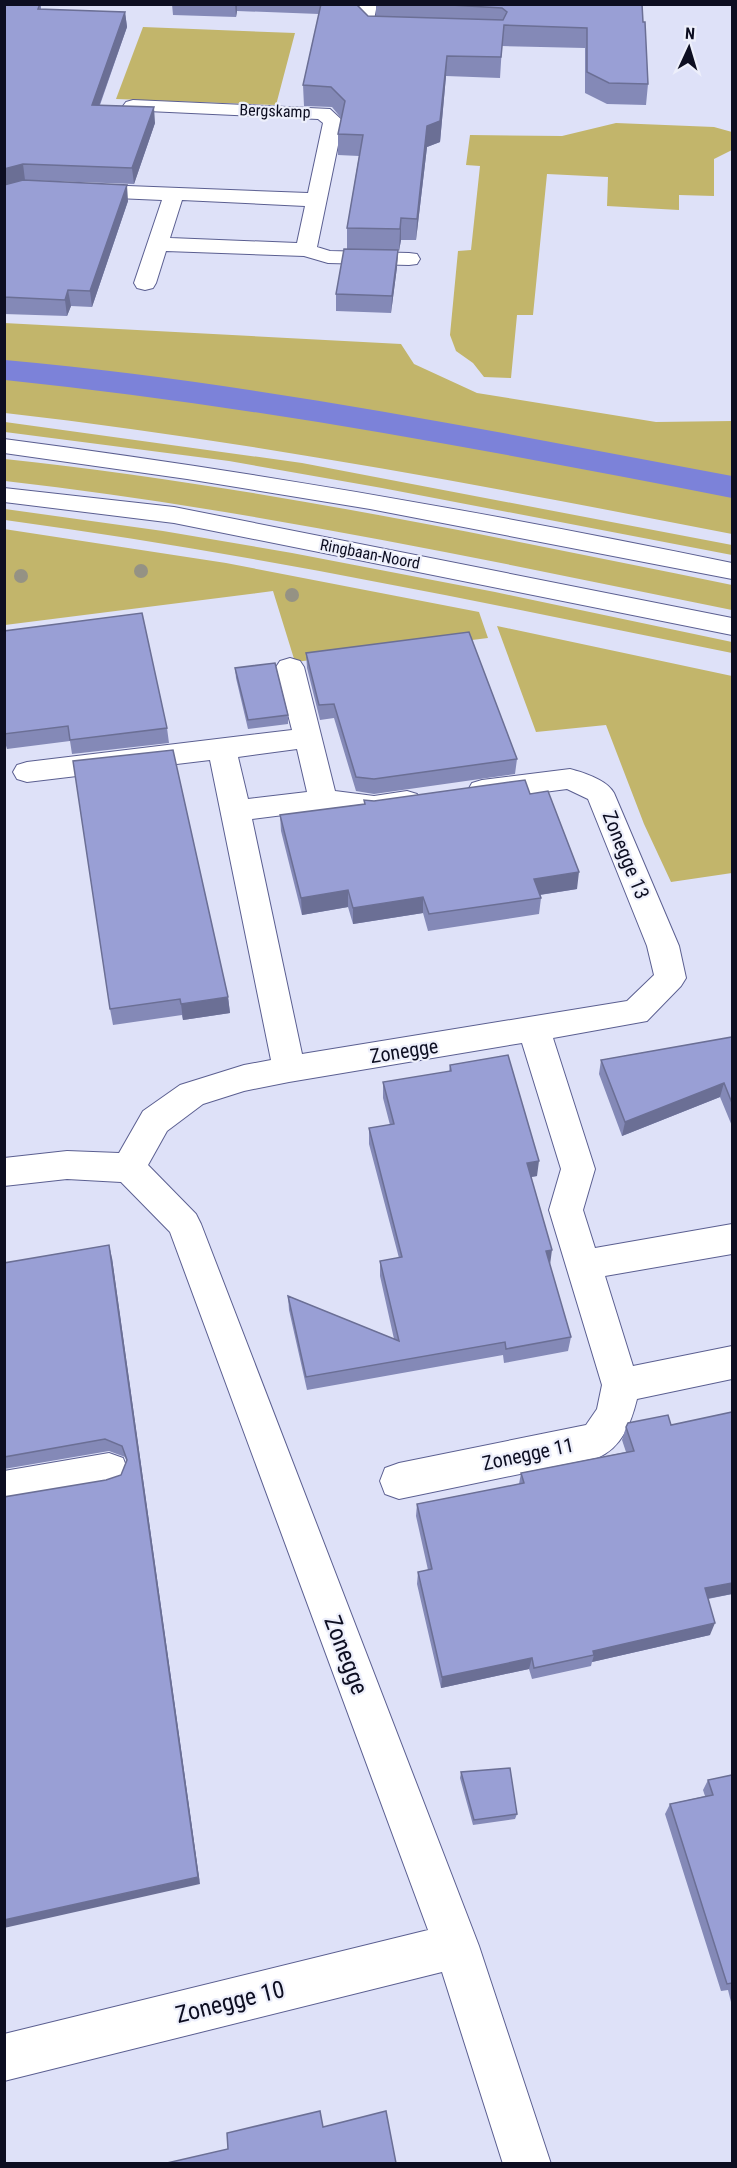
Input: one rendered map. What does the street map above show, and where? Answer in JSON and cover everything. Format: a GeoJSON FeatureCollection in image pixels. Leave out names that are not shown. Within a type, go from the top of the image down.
{"type":"FeatureCollection","features":[{"type":"Feature","properties":{"kind":"street"},"geometry":{"type":"LineString","coordinates":[[368,4],[365,21],[374,30],[418,31]]}},
{"type":"Feature","properties":{"kind":"street","name":"Bergskamp"},"geometry":{"type":"LineString","coordinates":[[133,106],[323,113],[333,121],[306,250]]}},
{"type":"Feature","properties":{"kind":"street"},"geometry":{"type":"LineString","coordinates":[[4,193],[25,188],[317,200]]}},
{"type":"Feature","properties":{"kind":"street"},"geometry":{"type":"LineString","coordinates":[[145,283],[174,194]]}},
{"type":"Feature","properties":{"kind":"street"},"geometry":{"type":"LineString","coordinates":[[158,244],[306,250],[328,257],[409,259]]}},
{"type":"Feature","properties":{"kind":"street"},"geometry":{"type":"LineString","coordinates":[[4,446],[150,464],[365,500],[732,571]]}},
{"type":"Feature","properties":{"kind":"street","name":"Ringbaan-Noord"},"geometry":{"type":"LineString","coordinates":[[4,495],[174,514],[732,627]]}},
{"type":"Feature","properties":{"kind":"street"},"geometry":{"type":"LineString","coordinates":[[290,667],[323,800]]}},
{"type":"Feature","properties":{"kind":"street"},"geometry":{"type":"LineString","coordinates":[[27,772],[308,738]]}},
{"type":"Feature","properties":{"kind":"street"},"geometry":{"type":"LineString","coordinates":[[222,749],[289,1069]]}},
{"type":"Feature","properties":{"kind":"street","name":"Zonegge 13"},"geometry":{"type":"LineString","coordinates":[[236,811],[323,800],[374,806],[570,779],[600,793],[663,946]]}},
{"type":"Feature","properties":{"kind":"street","name":"Zonegge"},"geometry":{"type":"LineString","coordinates":[[527,2163],[456,1946],[184,1224],[129,1168],[155,1121],[192,1094],[244,1078],[636,1012],[670,978],[663,946]]}},
{"type":"Feature","properties":{"kind":"street"},"geometry":{"type":"LineString","coordinates":[[534,1030],[578,1169],[566,1210],[621,1385],[732,1363]]}},
{"type":"Feature","properties":{"kind":"street"},"geometry":{"type":"LineString","coordinates":[[4,1172],[67,1165],[129,1168]]}},
{"type":"Feature","properties":{"kind":"street"},"geometry":{"type":"LineString","coordinates":[[583,1265],[732,1239]]}},
{"type":"Feature","properties":{"kind":"street","name":"Zonegge 11"},"geometry":{"type":"LineString","coordinates":[[399,1480],[597,1440],[614,1416],[621,1385]]}},
{"type":"Feature","properties":{"kind":"street"},"geometry":{"type":"LineString","coordinates":[[4,1490],[109,1471]]}},
{"type":"Feature","properties":{"kind":"street","name":"Zonegge 10"},"geometry":{"type":"LineString","coordinates":[[4,2058],[456,1946]]}},
{"type":"Feature","properties":{"kind":"shaded area"},"geometry":{"type":"Polygon","coordinates":[[[143,27],[295,33],[276,105],[116,99],[143,27]]]}},
{"type":"Feature","properties":{"kind":"shaded area"},"geometry":{"type":"Polygon","coordinates":[[[616,123],[714,127],[732,132],[732,150],[714,159],[714,196],[679,195],[679,210],[607,206],[608,177],[547,174],[533,315],[517,315],[511,378],[484,377],[473,363],[456,351],[450,335],[458,251],[471,250],[480,166],[466,165],[470,135],[562,136],[616,123]]]}},
{"type":"Feature","properties":{"kind":"shaded area"},"geometry":{"type":"Polygon","coordinates":[[[4,323],[401,344],[414,364],[477,393],[656,422],[732,421],[732,534],[370,466],[188,437],[5,413],[4,323]]]}},
{"type":"Feature","properties":{"kind":"shaded area"},"geometry":{"type":"Polygon","coordinates":[[[5,422],[302,463],[732,545],[732,555],[229,461],[5,432],[5,422]]]}},
{"type":"Feature","properties":{"kind":"shaded area"},"geometry":{"type":"Polygon","coordinates":[[[5,459],[279,497],[460,530],[732,585],[732,610],[279,521],[5,481],[5,459]]]}},
{"type":"Feature","properties":{"kind":"shaded area"},"geometry":{"type":"Polygon","coordinates":[[[5,509],[163,531],[495,592],[732,642],[732,653],[279,564],[5,520],[5,509]]]}},
{"type":"Feature","properties":{"kind":"shaded area"},"geometry":{"type":"Polygon","coordinates":[[[4,529],[226,563],[479,612],[488,638],[295,662],[273,591],[5,625],[4,529]]]}},
{"type":"Feature","properties":{"kind":"shaded area"},"geometry":{"type":"Polygon","coordinates":[[[497,626],[732,676],[732,873],[671,882],[644,824],[606,725],[536,732],[497,626]]]}},
{"type":"Feature","properties":{"kind":"water"},"geometry":{"type":"Polygon","coordinates":[[[5,360],[188,381],[370,409],[732,476],[732,498],[551,463],[279,416],[188,402],[5,380],[5,360]]]}},
{"type":"Feature","properties":{"kind":"building"},"geometry":{"type":"Polygon","coordinates":[[[4,4],[40,4],[38,9],[125,12],[92,105],[154,107],[132,168],[23,164],[4,169],[4,4]]]}},
{"type":"Feature","properties":{"kind":"building"},"geometry":{"type":"Polygon","coordinates":[[[321,4],[356,4],[368,16],[503,20],[507,12],[502,8],[434,4],[642,4],[648,84],[609,83],[587,72],[587,28],[504,25],[501,57],[447,56],[440,121],[427,126],[417,219],[401,218],[400,229],[347,228],[363,135],[338,134],[345,101],[331,87],[303,85],[321,4]]]}},
{"type":"Feature","properties":{"kind":"building"},"geometry":{"type":"Polygon","coordinates":[[[23,180],[127,185],[90,291],[68,290],[65,300],[4,297],[4,185],[23,180]]]}},
{"type":"Feature","properties":{"kind":"building"},"geometry":{"type":"Polygon","coordinates":[[[344,249],[398,250],[392,296],[336,294],[344,249]]]}},
{"type":"Feature","properties":{"kind":"building"},"geometry":{"type":"Polygon","coordinates":[[[142,613],[167,728],[70,740],[68,726],[4,734],[4,631],[142,613]]]}},
{"type":"Feature","properties":{"kind":"building"},"geometry":{"type":"Polygon","coordinates":[[[469,632],[517,759],[374,779],[356,777],[334,704],[319,705],[306,653],[469,632]]]}},
{"type":"Feature","properties":{"kind":"building"},"geometry":{"type":"Polygon","coordinates":[[[275,663],[288,715],[248,720],[235,668],[275,663]]]}},
{"type":"Feature","properties":{"kind":"building"},"geometry":{"type":"Polygon","coordinates":[[[173,750],[228,997],[181,1004],[180,999],[110,1009],[73,761],[173,750]]]}},
{"type":"Feature","properties":{"kind":"building"},"geometry":{"type":"Polygon","coordinates":[[[525,780],[530,794],[548,791],[579,872],[534,879],[541,898],[429,914],[423,897],[353,908],[348,890],[301,898],[280,815],[365,804],[364,800],[374,801],[525,780]]]}},
{"type":"Feature","properties":{"kind":"building"},"geometry":{"type":"Polygon","coordinates":[[[732,1037],[732,1103],[724,1083],[625,1122],[601,1060],[732,1037]]]}},
{"type":"Feature","properties":{"kind":"building"},"geometry":{"type":"Polygon","coordinates":[[[508,1055],[539,1161],[527,1163],[552,1250],[546,1251],[571,1337],[506,1349],[505,1342],[306,1377],[288,1296],[399,1341],[380,1261],[402,1257],[369,1128],[394,1124],[383,1082],[451,1071],[450,1065],[508,1055]]]}},
{"type":"Feature","properties":{"kind":"building"},"geometry":{"type":"Polygon","coordinates":[[[109,1245],[198,1877],[4,1920],[4,1497],[106,1480],[121,1475],[127,1460],[122,1446],[105,1439],[4,1457],[4,1263],[109,1245]]]}},
{"type":"Feature","properties":{"kind":"building"},"geometry":{"type":"Polygon","coordinates":[[[732,1412],[732,1583],[705,1588],[715,1623],[593,1651],[594,1655],[534,1668],[532,1658],[442,1677],[418,1572],[432,1569],[417,1504],[524,1483],[521,1473],[634,1451],[626,1427],[628,1423],[668,1415],[671,1425],[732,1412]]]}},
{"type":"Feature","properties":{"kind":"building"},"geometry":{"type":"Polygon","coordinates":[[[510,1768],[517,1814],[474,1820],[461,1772],[510,1768]]]}},
{"type":"Feature","properties":{"kind":"building"},"geometry":{"type":"Polygon","coordinates":[[[732,1775],[732,1983],[727,1984],[670,1804],[713,1795],[708,1780],[732,1775]]]}},
{"type":"Feature","properties":{"kind":"building"},"geometry":{"type":"Polygon","coordinates":[[[320,2111],[323,2127],[386,2111],[396,2163],[167,2163],[228,2149],[227,2133],[320,2111]]]}}]}
